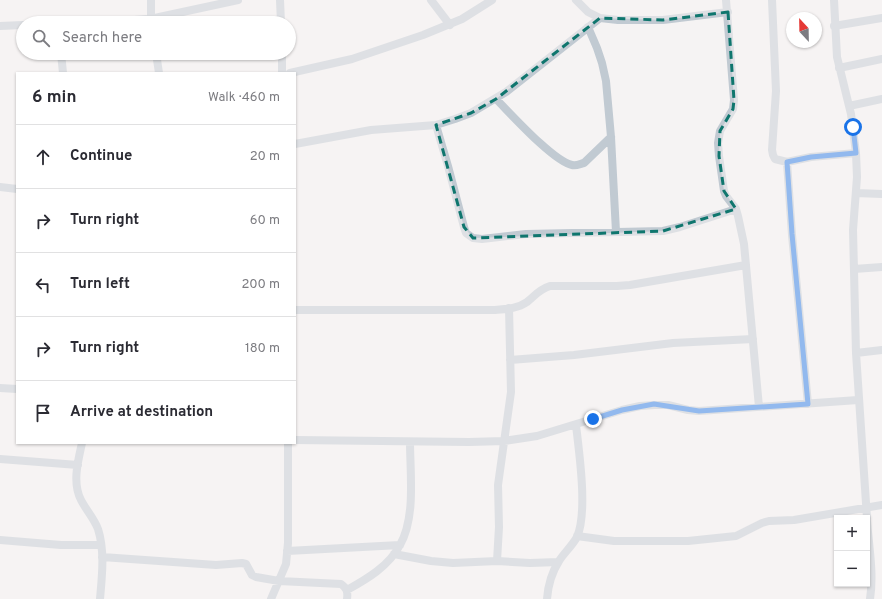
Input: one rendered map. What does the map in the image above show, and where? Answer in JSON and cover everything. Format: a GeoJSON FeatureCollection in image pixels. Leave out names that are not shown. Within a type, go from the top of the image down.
{"type":"FeatureCollection","features":[{"type":"Feature","properties":{"kind":"street"},"geometry":{"type":"LineString","coordinates":[[150,16],[151,0]]}},
{"type":"Feature","properties":{"kind":"street"},"geometry":{"type":"LineString","coordinates":[[171,16],[238,0]]}},
{"type":"Feature","properties":{"kind":"street"},"geometry":{"type":"LineString","coordinates":[[280,0],[281,16]]}},
{"type":"Feature","properties":{"kind":"street"},"geometry":{"type":"LineString","coordinates":[[431,0],[450,25]]}},
{"type":"Feature","properties":{"kind":"street"},"geometry":{"type":"LineString","coordinates":[[294,72],[352,59],[450,25],[478,10],[492,0]]}},
{"type":"Feature","properties":{"kind":"street"},"geometry":{"type":"LineString","coordinates":[[726,0],[734,100],[732,109],[720,131],[718,143],[719,156],[724,191],[736,209],[741,228],[746,265],[759,407]]}},
{"type":"Feature","properties":{"kind":"street"},"geometry":{"type":"LineString","coordinates":[[772,0],[776,91],[772,150],[773,156],[775,159],[787,162],[811,157],[856,153]]}},
{"type":"Feature","properties":{"kind":"street"},"geometry":{"type":"LineString","coordinates":[[834,0],[834,26],[837,57],[849,106],[856,153],[857,177],[853,230],[856,353],[867,515]]}},
{"type":"Feature","properties":{"kind":"street"},"geometry":{"type":"LineString","coordinates":[[579,1],[588,12],[600,18],[618,20],[663,20],[728,12]]}},
{"type":"Feature","properties":{"kind":"street"},"geometry":{"type":"LineString","coordinates":[[296,144],[371,130],[436,124],[471,113],[496,99],[600,18]]}},
{"type":"Feature","properties":{"kind":"street"},"geometry":{"type":"LineString","coordinates":[[834,26],[882,18]]}},
{"type":"Feature","properties":{"kind":"street"},"geometry":{"type":"LineString","coordinates":[[0,26],[16,25]]}},
{"type":"Feature","properties":{"kind":"street"},"geometry":{"type":"LineString","coordinates":[[588,27],[597,48],[606,81],[611,137],[616,232]]}},
{"type":"Feature","properties":{"kind":"street"},"geometry":{"type":"LineString","coordinates":[[839,68],[882,59]]}},
{"type":"Feature","properties":{"kind":"street"},"geometry":{"type":"LineString","coordinates":[[62,60],[63,72]]}},
{"type":"Feature","properties":{"kind":"street"},"geometry":{"type":"LineString","coordinates":[[157,60],[159,72]]}},
{"type":"Feature","properties":{"kind":"street"},"geometry":{"type":"LineString","coordinates":[[282,60],[282,72]]}},
{"type":"Feature","properties":{"kind":"street"},"geometry":{"type":"LineString","coordinates":[[496,99],[554,155],[571,165],[579,165],[584,163],[611,137]]}},
{"type":"Feature","properties":{"kind":"street"},"geometry":{"type":"LineString","coordinates":[[849,106],[882,99]]}},
{"type":"Feature","properties":{"kind":"street"},"geometry":{"type":"LineString","coordinates":[[436,124],[464,227],[466,233],[473,238],[482,239],[526,234],[663,231],[736,209]]}},
{"type":"Feature","properties":{"kind":"street"},"geometry":{"type":"LineString","coordinates":[[787,162],[792,234],[808,404]]}},
{"type":"Feature","properties":{"kind":"street"},"geometry":{"type":"LineString","coordinates":[[0,187],[16,189]]}},
{"type":"Feature","properties":{"kind":"street"},"geometry":{"type":"LineString","coordinates":[[856,193],[882,194]]}},
{"type":"Feature","properties":{"kind":"street"},"geometry":{"type":"LineString","coordinates":[[296,310],[493,310],[519,306],[528,301],[541,289],[550,286],[617,286],[746,265]]}},
{"type":"Feature","properties":{"kind":"street"},"geometry":{"type":"LineString","coordinates":[[854,269],[882,267]]}},
{"type":"Feature","properties":{"kind":"street"},"geometry":{"type":"LineString","coordinates":[[497,561],[499,527],[498,484],[511,392],[509,308]]}},
{"type":"Feature","properties":{"kind":"street"},"geometry":{"type":"LineString","coordinates":[[510,360],[574,355],[673,343],[753,339]]}},
{"type":"Feature","properties":{"kind":"street"},"geometry":{"type":"LineString","coordinates":[[856,353],[882,350]]}},
{"type":"Feature","properties":{"kind":"street"},"geometry":{"type":"LineString","coordinates":[[0,388],[16,389]]}},
{"type":"Feature","properties":{"kind":"street"},"geometry":{"type":"LineString","coordinates":[[296,440],[410,442],[504,441],[537,436],[622,410],[654,404],[699,411],[858,400]]}},
{"type":"Feature","properties":{"kind":"street"},"geometry":{"type":"LineString","coordinates":[[547,599],[551,578],[558,562],[577,536],[580,526],[582,501],[576,424]]}},
{"type":"Feature","properties":{"kind":"street"},"geometry":{"type":"LineString","coordinates":[[347,590],[377,571],[394,554],[406,533],[409,520],[411,486],[410,442]]}},
{"type":"Feature","properties":{"kind":"street"},"geometry":{"type":"LineString","coordinates":[[82,444],[76,479],[78,494],[98,529],[102,556],[100,599]]}},
{"type":"Feature","properties":{"kind":"street"},"geometry":{"type":"LineString","coordinates":[[271,599],[286,564],[288,444]]}},
{"type":"Feature","properties":{"kind":"street"},"geometry":{"type":"LineString","coordinates":[[0,459],[78,465]]}},
{"type":"Feature","properties":{"kind":"street"},"geometry":{"type":"LineString","coordinates":[[577,536],[614,541],[688,541],[736,536],[762,523],[770,521],[794,520],[882,505]]}},
{"type":"Feature","properties":{"kind":"street"},"geometry":{"type":"LineString","coordinates":[[0,540],[101,545]]}},
{"type":"Feature","properties":{"kind":"street"},"geometry":{"type":"LineString","coordinates":[[287,551],[400,545]]}},
{"type":"Feature","properties":{"kind":"street"},"geometry":{"type":"LineString","coordinates":[[870,551],[870,599]]}},
{"type":"Feature","properties":{"kind":"street"},"geometry":{"type":"LineString","coordinates":[[394,554],[431,561],[453,563],[497,561],[530,563],[558,562]]}},
{"type":"Feature","properties":{"kind":"street"},"geometry":{"type":"LineString","coordinates":[[102,556],[216,565],[242,563],[246,564],[252,576],[256,577],[279,581],[341,584],[347,590],[347,599]]}},
{"type":"Feature","properties":{"kind":"highlighted area"},"geometry":{"type":"Polygon","coordinates":[[[728,12],[734,100],[733,109],[720,131],[719,156],[724,191],[736,209],[663,231],[473,238],[464,227],[436,125],[471,113],[496,99],[600,18],[663,20],[728,12]]]}},
{"type":"Feature","properties":{"kind":"route"},"geometry":{"type":"LineString","coordinates":[[593,419],[622,410],[654,404],[699,411],[808,404],[792,234],[787,162],[811,157],[856,153],[853,127]]}}]}
